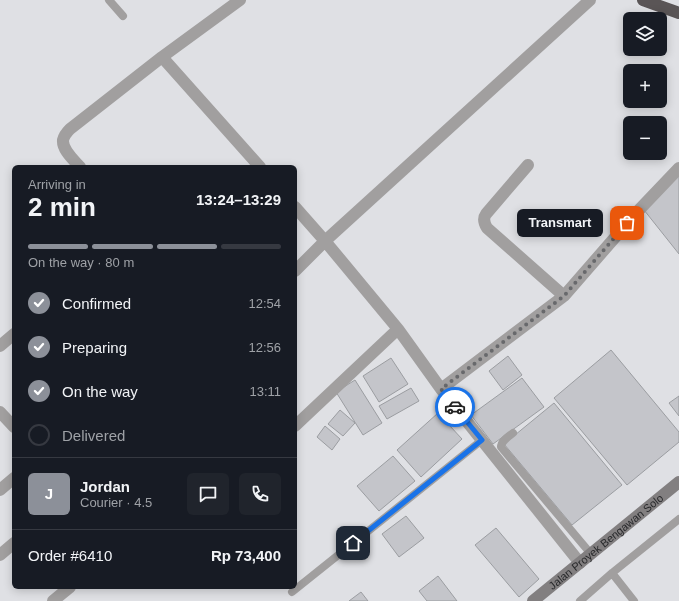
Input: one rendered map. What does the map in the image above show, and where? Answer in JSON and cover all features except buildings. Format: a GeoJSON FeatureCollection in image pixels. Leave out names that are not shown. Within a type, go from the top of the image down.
{"type":"FeatureCollection","features":[{"type":"Feature","properties":{"kind":"highway"},"geometry":{"type":"LineString","coordinates":[[643,0],[679,13]]}},
{"type":"Feature","properties":{"kind":"street"},"geometry":{"type":"LineString","coordinates":[[78,165],[66,151],[63,140],[65,134],[162,57],[240,0]]}},
{"type":"Feature","properties":{"kind":"street"},"geometry":{"type":"LineString","coordinates":[[297,269],[325,241],[590,0]]}},
{"type":"Feature","properties":{"kind":"street"},"geometry":{"type":"LineString","coordinates":[[162,57],[258,165]]}},
{"type":"Feature","properties":{"kind":"street"},"geometry":{"type":"LineString","coordinates":[[528,165],[488,210],[484,216],[485,225],[486,228],[564,296]]}},
{"type":"Feature","properties":{"kind":"street"},"geometry":{"type":"LineString","coordinates":[[441,389],[564,296],[638,211],[679,168]]}},
{"type":"Feature","properties":{"kind":"street"},"geometry":{"type":"LineString","coordinates":[[297,209],[398,329],[441,389],[580,563]]}},
{"type":"Feature","properties":{"kind":"street"},"geometry":{"type":"LineString","coordinates":[[297,424],[398,329]]}},
{"type":"Feature","properties":{"kind":"street"},"geometry":{"type":"LineString","coordinates":[[0,346],[12,336]]}},
{"type":"Feature","properties":{"kind":"street"},"geometry":{"type":"LineString","coordinates":[[0,412],[12,425]]}},
{"type":"Feature","properties":{"kind":"street"},"geometry":{"type":"LineString","coordinates":[[0,490],[12,480]]}},
{"type":"Feature","properties":{"kind":"street","name":"Jalan Proyek Bengawan Solo"},"geometry":{"type":"LineString","coordinates":[[534,601],[679,482]]}},
{"type":"Feature","properties":{"kind":"street"},"geometry":{"type":"LineString","coordinates":[[0,555],[12,545]]}},
{"type":"Feature","properties":{"kind":"street"},"geometry":{"type":"LineString","coordinates":[[53,601],[68,589]]}},
{"type":"Feature","properties":{"kind":"lane"},"geometry":{"type":"LineString","coordinates":[[109,0],[123,16]]}},
{"type":"Feature","properties":{"kind":"lane"},"geometry":{"type":"LineString","coordinates":[[513,433],[502,442],[500,445],[501,447],[591,554]]}},
{"type":"Feature","properties":{"kind":"lane"},"geometry":{"type":"LineString","coordinates":[[297,588],[482,440]]}},
{"type":"Feature","properties":{"kind":"lane"},"geometry":{"type":"LineString","coordinates":[[580,601],[679,519]]}},
{"type":"Feature","properties":{"kind":"lane"},"geometry":{"type":"LineString","coordinates":[[612,573],[634,601]]}},
{"type":"Feature","properties":{"kind":"lane"},"geometry":{"type":"LineString","coordinates":[[292,592],[296,589]]}},
{"type":"Feature","properties":{"kind":"way so far"},"geometry":{"type":"LineString","coordinates":[[455,407],[441,389],[564,296],[627,223]]}},
{"type":"Feature","properties":{"kind":"place","name":"Transmart"},"geometry":{"type":"Point","coordinates":[627,223]}},
{"type":"Feature","properties":{"kind":"route"},"geometry":{"type":"LineString","coordinates":[[353,543],[482,440],[455,407]]}}]}
